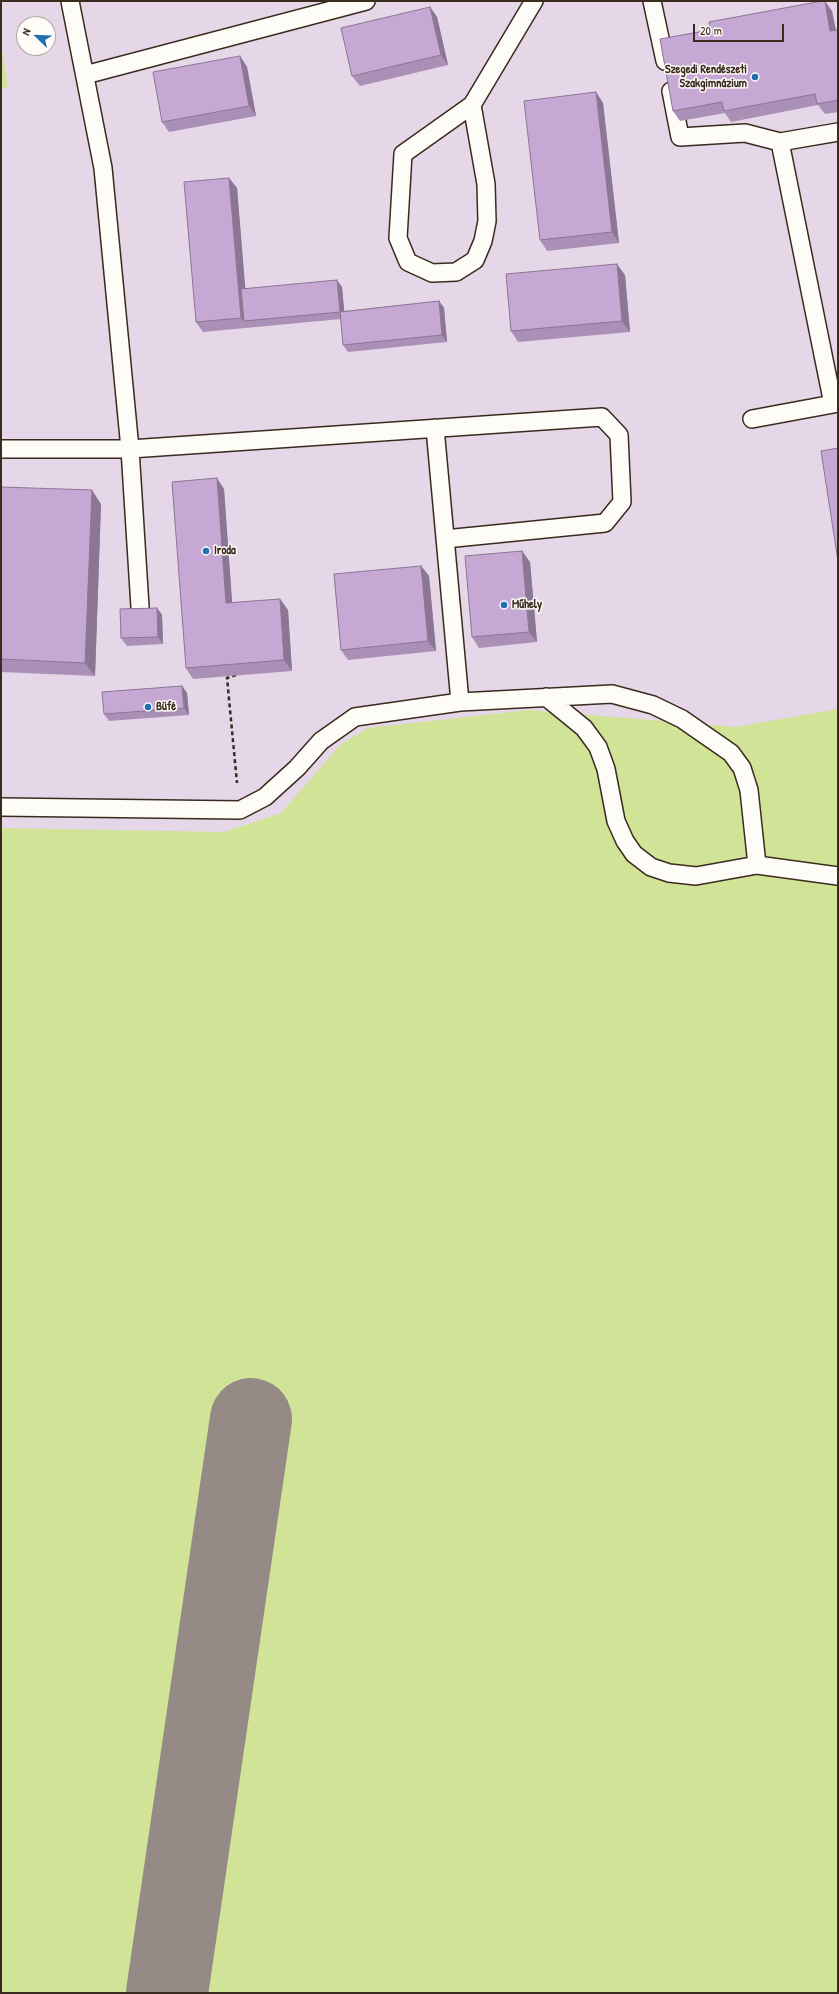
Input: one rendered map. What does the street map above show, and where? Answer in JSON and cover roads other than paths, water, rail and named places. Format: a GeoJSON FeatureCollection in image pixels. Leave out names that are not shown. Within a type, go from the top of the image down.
{"type":"FeatureCollection","features":[{"type":"Feature","properties":{"kind":"lane"},"geometry":{"type":"LineString","coordinates":[[70,1],[103,168],[130,449],[140,607]]}},
{"type":"Feature","properties":{"kind":"lane"},"geometry":{"type":"LineString","coordinates":[[85,75],[366,1]]}},
{"type":"Feature","properties":{"kind":"lane"},"geometry":{"type":"LineString","coordinates":[[472,104],[486,184],[487,221],[484,241],[475,260],[456,272],[432,273],[408,262],[398,238],[403,154],[472,104],[534,1]]}},
{"type":"Feature","properties":{"kind":"lane"},"geometry":{"type":"LineString","coordinates":[[652,1],[680,137],[745,133],[780,142],[838,132]]}},
{"type":"Feature","properties":{"kind":"lane"},"geometry":{"type":"LineString","coordinates":[[752,419],[836,403],[780,142]]}},
{"type":"Feature","properties":{"kind":"lane"},"geometry":{"type":"LineString","coordinates":[[1,448],[130,449],[602,417],[619,434],[622,502],[605,523],[445,539]]}},
{"type":"Feature","properties":{"kind":"lane"},"geometry":{"type":"LineString","coordinates":[[435,428],[460,702]]}},
{"type":"Feature","properties":{"kind":"lane"},"geometry":{"type":"LineString","coordinates":[[1,806],[240,810],[265,797],[297,768],[321,741],[355,717],[460,702],[612,694],[654,705],[682,719],[730,753],[742,768],[749,790],[757,865]]}},
{"type":"Feature","properties":{"kind":"lane"},"geometry":{"type":"LineString","coordinates":[[546,697],[584,728],[598,746],[606,769],[616,821],[625,841],[634,854],[650,868],[669,873],[696,876],[757,865],[838,876]]}},
{"type":"Feature","properties":{"kind":"place","name":"Szegedi Rendészeti Szakgimnázium"},"geometry":{"type":"Point","coordinates":[755,77]}},
{"type":"Feature","properties":{"kind":"place","name":"Iroda"},"geometry":{"type":"Point","coordinates":[206,551]}},
{"type":"Feature","properties":{"kind":"place","name":"Műhely"},"geometry":{"type":"Point","coordinates":[504,605]}},
{"type":"Feature","properties":{"kind":"place","name":"Büfé"},"geometry":{"type":"Point","coordinates":[148,707]}}]}
